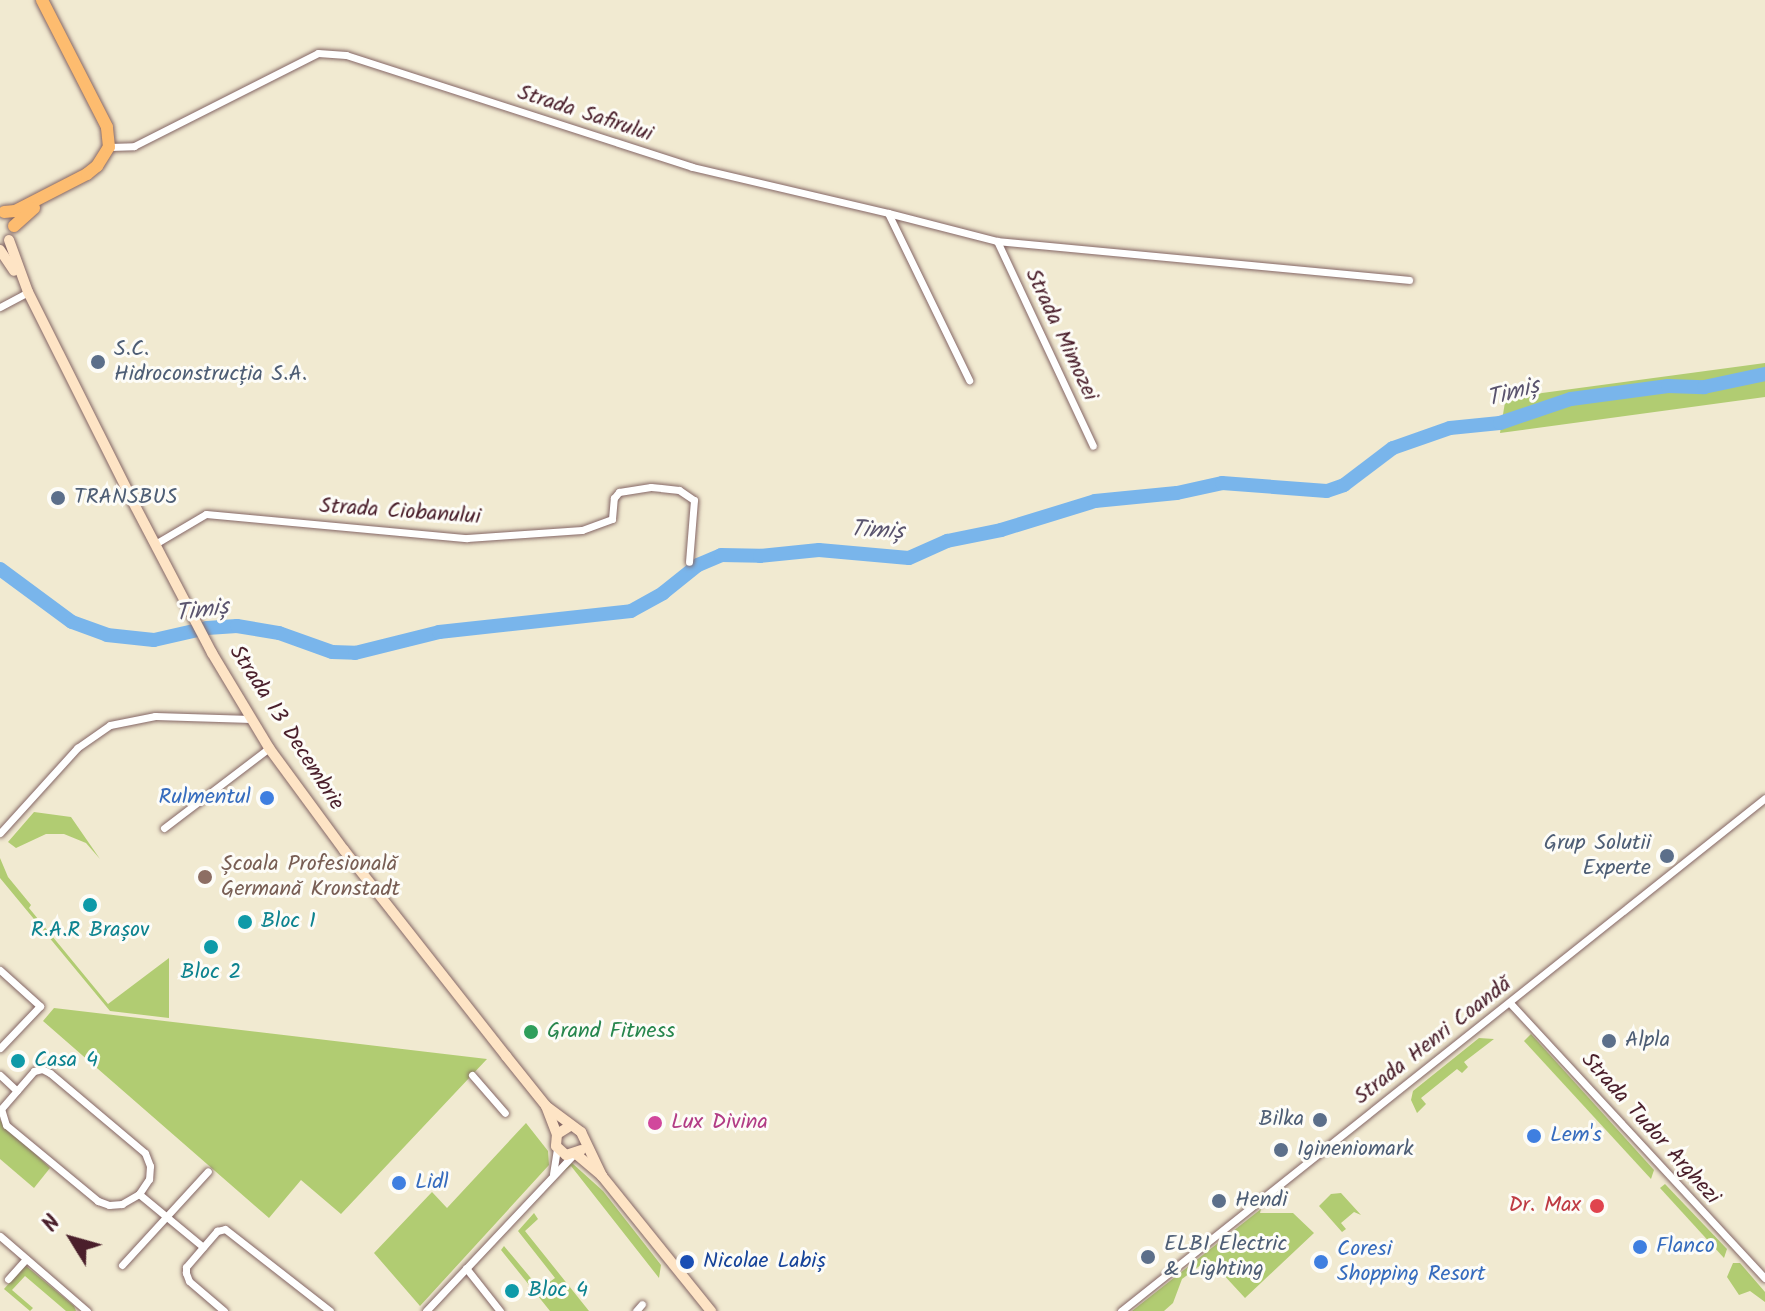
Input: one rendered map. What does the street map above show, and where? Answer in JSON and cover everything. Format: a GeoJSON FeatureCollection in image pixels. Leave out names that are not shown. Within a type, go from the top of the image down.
{"type":"FeatureCollection","features":[{"type":"Feature","properties":{"kind":"highway"},"geometry":{"type":"LineString","coordinates":[[14,226],[21,217],[97,166],[109,147],[107,127],[42,0]]}},
{"type":"Feature","properties":{"kind":"highway"},"geometry":{"type":"LineString","coordinates":[[2,211],[15,211],[73,182]]}},
{"type":"Feature","properties":{"kind":"main road"},"geometry":{"type":"LineString","coordinates":[[2,211],[14,226],[3,245]]}},
{"type":"Feature","properties":{"kind":"main road","name":"Strada 13 Decembrie"},"geometry":{"type":"LineString","coordinates":[[3,245],[212,653],[269,748],[369,882],[546,1106],[581,1132],[602,1176]]}},
{"type":"Feature","properties":{"kind":"main road","name":"Strada 13 Decembrie"},"geometry":{"type":"LineString","coordinates":[[546,1106],[557,1134],[557,1149],[575,1154],[602,1176],[711,1311]]}},
{"type":"Feature","properties":{"kind":"main road"},"geometry":{"type":"LineString","coordinates":[[557,1134],[570,1126]]}},
{"type":"Feature","properties":{"kind":"main road"},"geometry":{"type":"LineString","coordinates":[[575,1154],[584,1140]]}},
{"type":"Feature","properties":{"kind":"street","name":"Strada Safirului"},"geometry":{"type":"LineString","coordinates":[[109,147],[134,146],[318,53],[331,52],[692,167],[997,241],[1409,280]]}},
{"type":"Feature","properties":{"kind":"street"},"geometry":{"type":"LineString","coordinates":[[888,213],[969,380]]}},
{"type":"Feature","properties":{"kind":"street","name":"Strada Mimozei"},"geometry":{"type":"LineString","coordinates":[[997,241],[1093,446]]}},
{"type":"Feature","properties":{"kind":"street"},"geometry":{"type":"LineString","coordinates":[[0,307],[28,292]]}},
{"type":"Feature","properties":{"kind":"street","name":"Strada Ciobanului"},"geometry":{"type":"LineString","coordinates":[[155,544],[206,514],[467,538],[582,530],[608,523],[615,515],[614,498],[626,491],[651,487],[679,490],[694,500],[689,562]]}},
{"type":"Feature","properties":{"kind":"street"},"geometry":{"type":"LineString","coordinates":[[0,833],[77,748],[110,725],[155,716],[251,719]]}},
{"type":"Feature","properties":{"kind":"street"},"geometry":{"type":"LineString","coordinates":[[164,828],[269,748]]}},
{"type":"Feature","properties":{"kind":"street","name":"Strada Henri Coandă"},"geometry":{"type":"LineString","coordinates":[[1121,1311],[1765,798]]}},
{"type":"Feature","properties":{"kind":"street"},"geometry":{"type":"LineString","coordinates":[[0,970],[40,1006],[0,1048]]}},
{"type":"Feature","properties":{"kind":"street","name":"Strada Tudor Arghezi"},"geometry":{"type":"LineString","coordinates":[[1510,1003],[1765,1278]]}},
{"type":"Feature","properties":{"kind":"street"},"geometry":{"type":"LineString","coordinates":[[42,1069],[145,1153],[150,1166],[149,1179],[139,1194],[122,1204],[109,1205],[98,1201],[6,1125],[1,1109],[34,1071],[42,1069]]}},
{"type":"Feature","properties":{"kind":"street"},"geometry":{"type":"LineString","coordinates":[[0,1075],[17,1091]]}},
{"type":"Feature","properties":{"kind":"street"},"geometry":{"type":"LineString","coordinates":[[472,1075],[505,1113]]}},
{"type":"Feature","properties":{"kind":"street"},"geometry":{"type":"LineString","coordinates":[[553,1174],[557,1149]]}},
{"type":"Feature","properties":{"kind":"street"},"geometry":{"type":"LineString","coordinates":[[426,1311],[575,1154]]}},
{"type":"Feature","properties":{"kind":"street"},"geometry":{"type":"LineString","coordinates":[[122,1265],[208,1171]]}},
{"type":"Feature","properties":{"kind":"street"},"geometry":{"type":"LineString","coordinates":[[139,1194],[203,1247]]}},
{"type":"Feature","properties":{"kind":"street"},"geometry":{"type":"LineString","coordinates":[[224,1311],[189,1281],[186,1273],[186,1267],[217,1231],[232,1231],[330,1311]]}},
{"type":"Feature","properties":{"kind":"street"},"geometry":{"type":"LineString","coordinates":[[0,1236],[83,1310]]}},
{"type":"Feature","properties":{"kind":"street"},"geometry":{"type":"LineString","coordinates":[[8,1279],[26,1259]]}},
{"type":"Feature","properties":{"kind":"street"},"geometry":{"type":"LineString","coordinates":[[466,1268],[500,1311]]}},
{"type":"Feature","properties":{"kind":"street"},"geometry":{"type":"LineString","coordinates":[[636,1311],[642,1304]]}},
{"type":"Feature","properties":{"kind":"green space"},"geometry":{"type":"Polygon","coordinates":[[[1765,363],[1765,397],[1500,433],[1505,402],[1542,393],[1765,363]]]}},
{"type":"Feature","properties":{"kind":"green space"},"geometry":{"type":"Polygon","coordinates":[[[34,812],[71,817],[100,859],[86,843],[64,834],[46,834],[16,848],[8,842],[34,812]]]}},
{"type":"Feature","properties":{"kind":"green space"},"geometry":{"type":"Polygon","coordinates":[[[0,858],[8,877],[31,905],[29,908],[108,1004],[169,958],[169,1018],[110,1011],[0,878],[0,858]]]}},
{"type":"Feature","properties":{"kind":"green space"},"geometry":{"type":"Polygon","coordinates":[[[54,1008],[487,1059],[341,1214],[301,1180],[269,1218],[43,1021],[54,1008]]]}},
{"type":"Feature","properties":{"kind":"green space"},"geometry":{"type":"Polygon","coordinates":[[[1531,1034],[1654,1170],[1651,1179],[1524,1041],[1531,1034]]]}},
{"type":"Feature","properties":{"kind":"green space"},"geometry":{"type":"Polygon","coordinates":[[[1479,1038],[1494,1039],[1464,1062],[1468,1067],[1462,1073],[1457,1069],[1421,1098],[1426,1104],[1417,1113],[1411,1100],[1413,1091],[1479,1038]]]}},
{"type":"Feature","properties":{"kind":"green space"},"geometry":{"type":"Polygon","coordinates":[[[0,1120],[50,1168],[34,1188],[0,1159],[0,1120]]]}},
{"type":"Feature","properties":{"kind":"green space"},"geometry":{"type":"Polygon","coordinates":[[[526,1123],[548,1151],[549,1165],[420,1306],[374,1253],[432,1192],[447,1208],[526,1123]]]}},
{"type":"Feature","properties":{"kind":"green space"},"geometry":{"type":"Polygon","coordinates":[[[572,1163],[603,1191],[661,1265],[659,1278],[571,1166],[556,1177],[572,1163]]]}},
{"type":"Feature","properties":{"kind":"green space"},"geometry":{"type":"Polygon","coordinates":[[[1665,1184],[1727,1249],[1724,1258],[1660,1188],[1665,1184]]]}},
{"type":"Feature","properties":{"kind":"green space"},"geometry":{"type":"Polygon","coordinates":[[[1341,1193],[1361,1215],[1354,1212],[1341,1223],[1346,1229],[1342,1232],[1319,1206],[1331,1194],[1341,1193]]]}},
{"type":"Feature","properties":{"kind":"green space"},"geometry":{"type":"Polygon","coordinates":[[[1261,1209],[1260,1213],[1293,1213],[1314,1233],[1245,1298],[1209,1259],[1182,1279],[1173,1303],[1164,1311],[1132,1311],[1261,1209]]]}},
{"type":"Feature","properties":{"kind":"green space"},"geometry":{"type":"Polygon","coordinates":[[[534,1213],[538,1219],[525,1231],[589,1311],[550,1311],[501,1250],[504,1246],[540,1289],[555,1278],[518,1231],[534,1213]]]}},
{"type":"Feature","properties":{"kind":"green space"},"geometry":{"type":"Polygon","coordinates":[[[1733,1263],[1740,1263],[1765,1292],[1765,1302],[1750,1291],[1739,1295],[1727,1277],[1733,1263]]]}},
{"type":"Feature","properties":{"kind":"green space"},"geometry":{"type":"Polygon","coordinates":[[[25,1265],[76,1311],[66,1311],[25,1276],[12,1290],[33,1308],[30,1311],[4,1289],[25,1265]]]}},
{"type":"Feature","properties":{"kind":"waterway","name":"Timiș"},"geometry":{"type":"LineString","coordinates":[[0,569],[72,622],[107,635],[154,640],[207,628],[237,626],[279,633],[332,652],[355,653],[439,632],[631,611],[663,593],[698,565],[721,555],[760,556],[819,550],[909,558],[947,541],[1001,530],[1095,501],[1177,493],[1222,483],[1327,491],[1344,485],[1393,448],[1450,428],[1500,423],[1571,399],[1668,386],[1704,387],[1765,374]]}},
{"type":"Feature","properties":{"kind":"place","name":"S.C. Hidroconstrucția S.A."},"geometry":{"type":"Point","coordinates":[98,362]}},
{"type":"Feature","properties":{"kind":"place","name":"TRANSBUS"},"geometry":{"type":"Point","coordinates":[58,498]}},
{"type":"Feature","properties":{"kind":"place","name":"Rulmentul"},"geometry":{"type":"Point","coordinates":[267,798]}},
{"type":"Feature","properties":{"kind":"place","name":"Grup Solutii Experte"},"geometry":{"type":"Point","coordinates":[1667,856]}},
{"type":"Feature","properties":{"kind":"place","name":"Școala Profesională Germană Kronstadt"},"geometry":{"type":"Point","coordinates":[205,877]}},
{"type":"Feature","properties":{"kind":"place","name":"R.A.R Brașov"},"geometry":{"type":"Point","coordinates":[90,905]}},
{"type":"Feature","properties":{"kind":"place","name":"Bloc 1"},"geometry":{"type":"Point","coordinates":[245,922]}},
{"type":"Feature","properties":{"kind":"place","name":"Bloc 2"},"geometry":{"type":"Point","coordinates":[211,947]}},
{"type":"Feature","properties":{"kind":"place","name":"Grand Fitness"},"geometry":{"type":"Point","coordinates":[531,1032]}},
{"type":"Feature","properties":{"kind":"place","name":"Alpla"},"geometry":{"type":"Point","coordinates":[1609,1041]}},
{"type":"Feature","properties":{"kind":"place","name":"Casa 4"},"geometry":{"type":"Point","coordinates":[18,1061]}},
{"type":"Feature","properties":{"kind":"place","name":"Bilka"},"geometry":{"type":"Point","coordinates":[1320,1120]}},
{"type":"Feature","properties":{"kind":"place","name":"Lux Divina"},"geometry":{"type":"Point","coordinates":[655,1123]}},
{"type":"Feature","properties":{"kind":"place","name":"Lem's"},"geometry":{"type":"Point","coordinates":[1534,1136]}},
{"type":"Feature","properties":{"kind":"place","name":"Igineniomark"},"geometry":{"type":"Point","coordinates":[1281,1150]}},
{"type":"Feature","properties":{"kind":"place","name":"Lidl"},"geometry":{"type":"Point","coordinates":[399,1183]}},
{"type":"Feature","properties":{"kind":"place","name":"Hendi"},"geometry":{"type":"Point","coordinates":[1219,1201]}},
{"type":"Feature","properties":{"kind":"place","name":"Dr. Max"},"geometry":{"type":"Point","coordinates":[1597,1206]}},
{"type":"Feature","properties":{"kind":"place","name":"Flanco"},"geometry":{"type":"Point","coordinates":[1640,1247]}},
{"type":"Feature","properties":{"kind":"place","name":"ELBI Electric & Lighting"},"geometry":{"type":"Point","coordinates":[1148,1257]}},
{"type":"Feature","properties":{"kind":"place","name":"Nicolae Labiș"},"geometry":{"type":"Point","coordinates":[687,1262]}},
{"type":"Feature","properties":{"kind":"place","name":"Coresi Shopping Resort"},"geometry":{"type":"Point","coordinates":[1321,1262]}},
{"type":"Feature","properties":{"kind":"place","name":"Bloc 4"},"geometry":{"type":"Point","coordinates":[512,1291]}}]}
